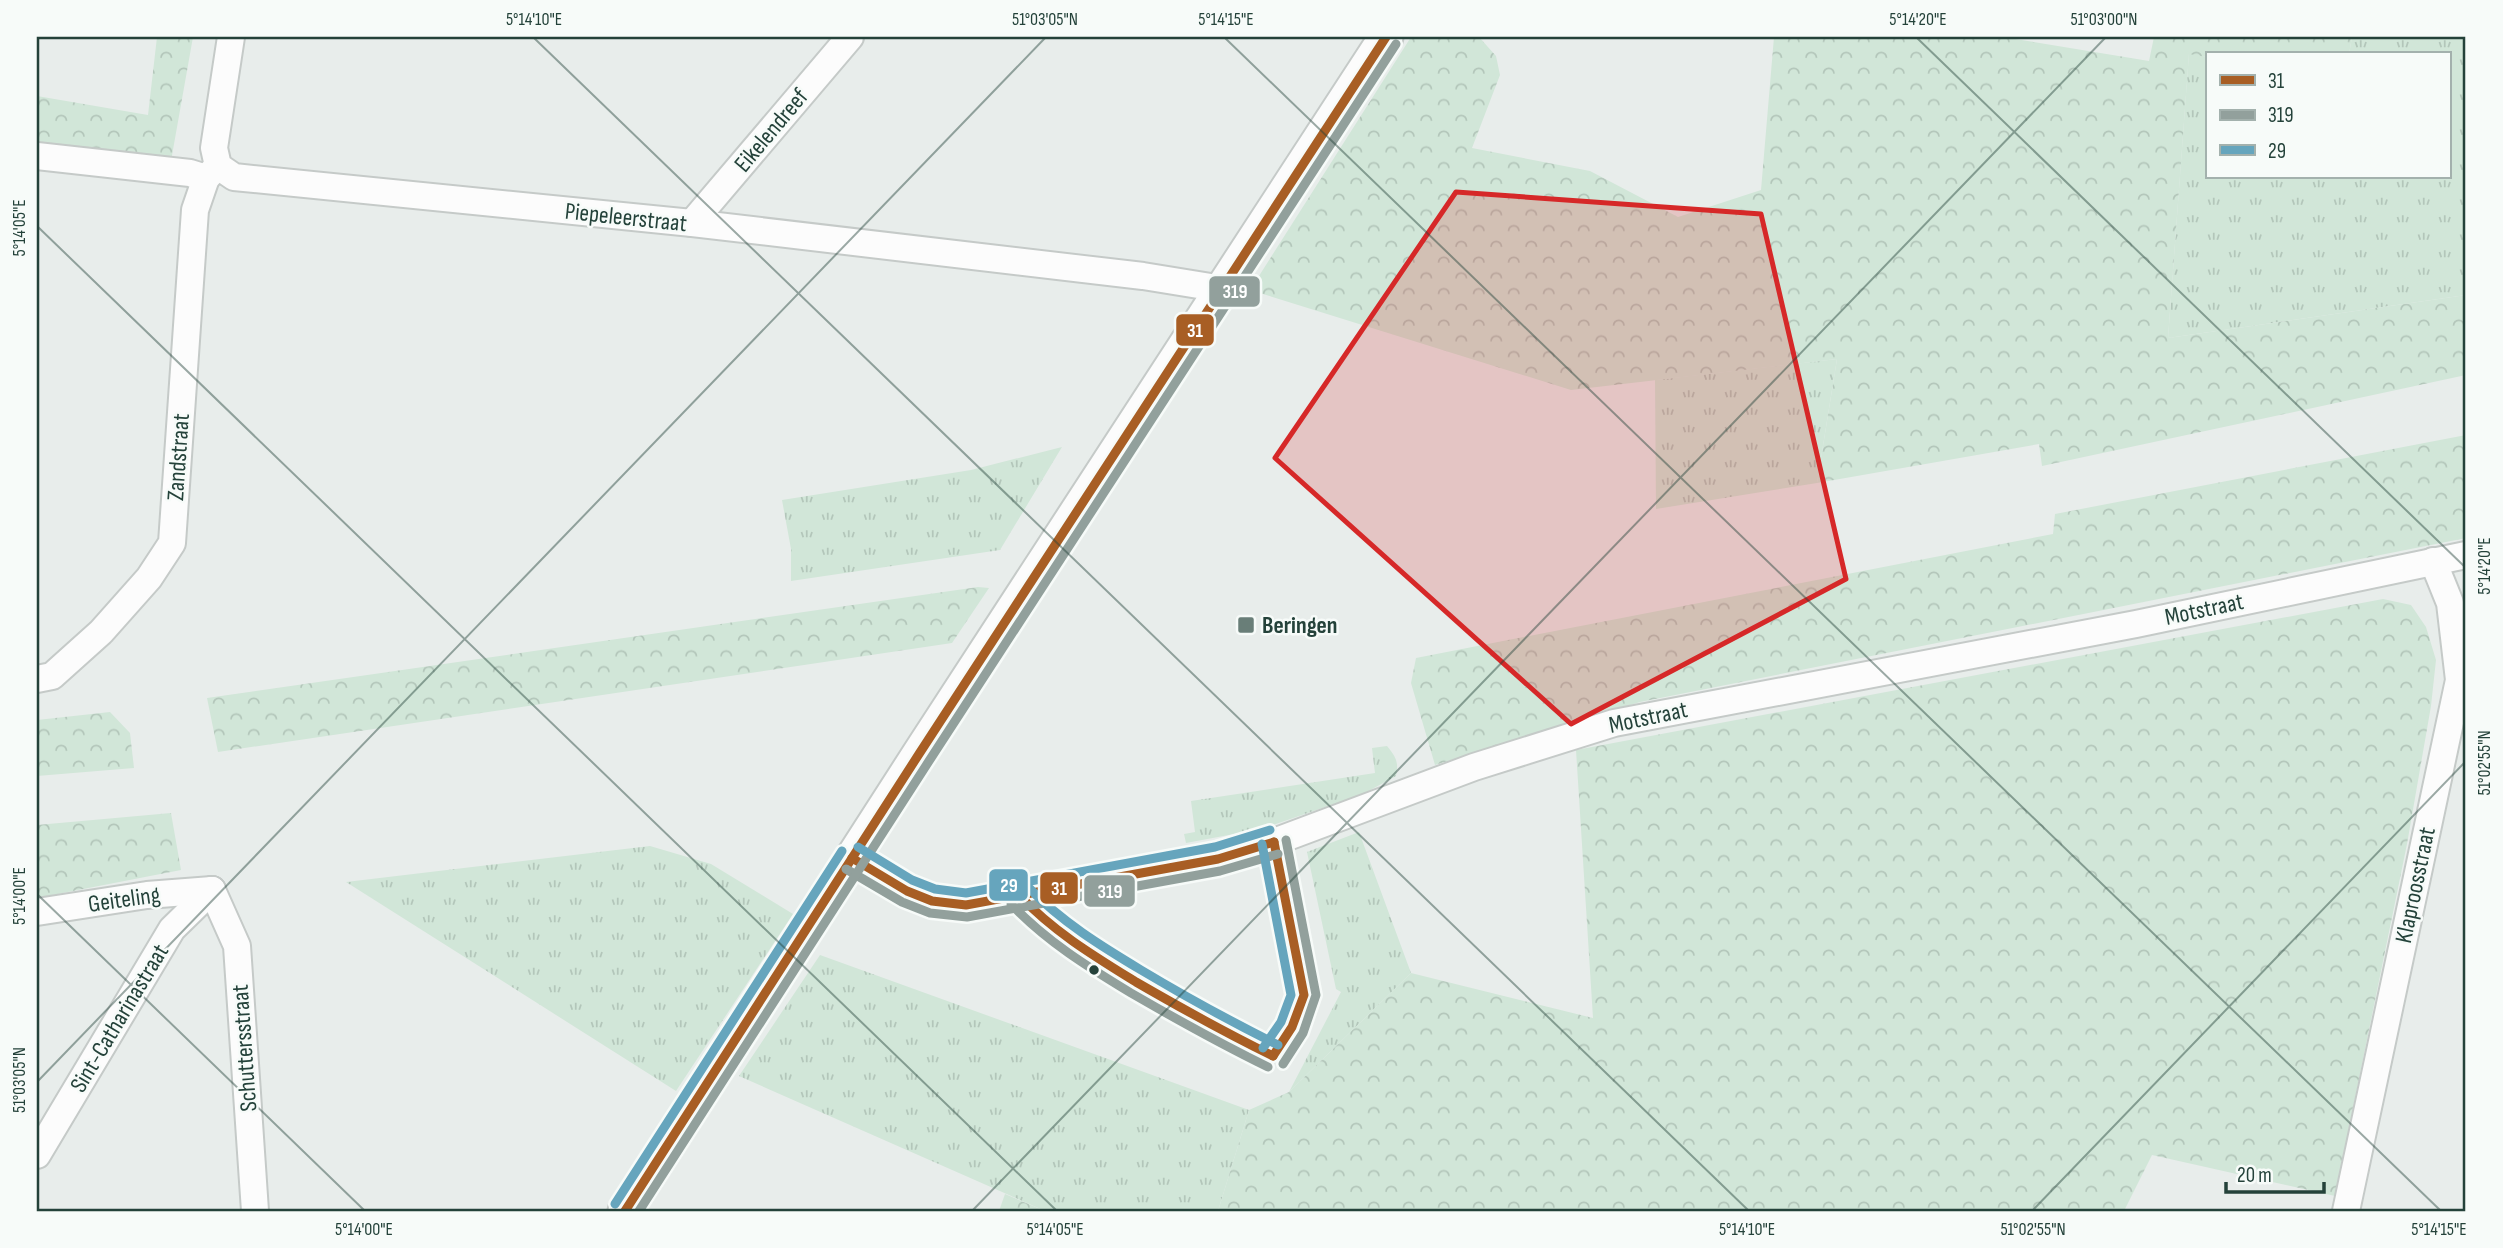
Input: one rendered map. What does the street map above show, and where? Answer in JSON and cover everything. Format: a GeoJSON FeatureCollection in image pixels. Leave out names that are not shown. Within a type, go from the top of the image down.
{"type":"FeatureCollection","features":[{"type":"Feature","properties":{"kind":"street","name":"Zandstraat"},"geometry":{"type":"LineString","coordinates":[[37,679],[52,676],[101,632],[149,578],[172,543],[195,210],[212,172],[231,37]]}},
{"type":"Feature","properties":{"kind":"street","name":"Eikelendreef"},"geometry":{"type":"LineString","coordinates":[[692,223],[850,37]]}},
{"type":"Feature","properties":{"kind":"street"},"geometry":{"type":"LineString","coordinates":[[625,1211],[1386,37]]}},
{"type":"Feature","properties":{"kind":"street","name":"Piepeleerstraat"},"geometry":{"type":"LineString","coordinates":[[37,156],[692,223],[1143,276],[1223,289]]}},
{"type":"Feature","properties":{"kind":"street","name":"Motstraat"},"geometry":{"type":"LineString","coordinates":[[852,858],[907,891],[932,901],[967,905],[1109,881],[1218,859],[1274,842],[1474,767],[1614,723],[2136,624],[2466,555]]}},
{"type":"Feature","properties":{"kind":"street","name":"Klaproosstraat"},"geometry":{"type":"LineString","coordinates":[[2346,1211],[2459,680],[2450,603],[2433,561]]}},
{"type":"Feature","properties":{"kind":"street","name":"Geiteling"},"geometry":{"type":"LineString","coordinates":[[37,912],[146,895],[212,890]]}},
{"type":"Feature","properties":{"kind":"street","name":"Sint-Catharinastraat"},"geometry":{"type":"LineString","coordinates":[[37,1155],[172,929],[212,890]]}},
{"type":"Feature","properties":{"kind":"street","name":"Schuttersstraat"},"geometry":{"type":"LineString","coordinates":[[212,890],[237,946],[256,1211]]}},
{"type":"Feature","properties":{"kind":"highlighted area"},"geometry":{"type":"Polygon","coordinates":[[[1456,192],[1761,214],[1846,579],[1571,724],[1275,458],[1456,192]]]}},
{"type":"Feature","properties":{"kind":"green space"},"geometry":{"type":"Polygon","coordinates":[[[157,37],[193,37],[171,161],[37,148],[37,96],[148,115],[157,37]]]}},
{"type":"Feature","properties":{"kind":"green space"},"geometry":{"type":"Polygon","coordinates":[[[1411,37],[1479,37],[1496,56],[1500,75],[1472,148],[1590,171],[1678,217],[1761,190],[1774,37],[2003,37],[2149,61],[2154,37],[2352,37],[2349,52],[2206,52],[2206,57],[2189,54],[2168,338],[2466,295],[2466,375],[2042,466],[2039,444],[1817,483],[1837,359],[1571,390],[1250,290],[1411,37]]]}},
{"type":"Feature","properties":{"kind":"green space"},"geometry":{"type":"Polygon","coordinates":[[[2352,37],[2466,37],[2466,295],[2168,338],[2189,53],[2206,57],[2206,178],[2450,178],[2450,52],[2349,52],[2352,37]]]}},
{"type":"Feature","properties":{"kind":"green space"},"geometry":{"type":"Polygon","coordinates":[[[1837,359],[1817,483],[1656,509],[1655,380],[1837,359]]]}},
{"type":"Feature","properties":{"kind":"green space"},"geometry":{"type":"Polygon","coordinates":[[[2466,435],[2466,538],[1640,702],[1435,765],[1411,683],[1416,658],[2053,534],[2055,514],[2466,435]]]}},
{"type":"Feature","properties":{"kind":"green space"},"geometry":{"type":"Polygon","coordinates":[[[1062,447],[1000,550],[791,581],[791,549],[782,500],[971,470],[1062,447]]]}},
{"type":"Feature","properties":{"kind":"green space"},"geometry":{"type":"Polygon","coordinates":[[[978,587],[989,588],[952,643],[218,752],[207,698],[978,587]]]}},
{"type":"Feature","properties":{"kind":"green space"},"geometry":{"type":"Polygon","coordinates":[[[2383,599],[2411,605],[2426,627],[2436,660],[2431,706],[2407,844],[2335,1196],[2152,1155],[2124,1211],[1218,1211],[1249,1110],[1289,1092],[1411,973],[1593,1018],[1576,750],[2383,599]]]}},
{"type":"Feature","properties":{"kind":"green space"},"geometry":{"type":"Polygon","coordinates":[[[110,712],[130,733],[134,768],[37,776],[37,720],[110,712]]]}},
{"type":"Feature","properties":{"kind":"green space"},"geometry":{"type":"Polygon","coordinates":[[[1387,746],[1396,760],[1396,776],[1363,794],[1261,829],[1186,843],[1184,834],[1195,832],[1191,801],[1375,773],[1372,748],[1387,746]]]}},
{"type":"Feature","properties":{"kind":"green space"},"geometry":{"type":"Polygon","coordinates":[[[171,813],[181,870],[37,898],[37,825],[171,813]]]}},
{"type":"Feature","properties":{"kind":"green space"},"geometry":{"type":"Polygon","coordinates":[[[1359,832],[1411,973],[1289,1092],[1341,992],[1336,989],[1307,852],[1359,832]]]}},
{"type":"Feature","properties":{"kind":"green space"},"geometry":{"type":"Polygon","coordinates":[[[650,846],[711,864],[793,914],[676,1091],[346,882],[650,846]]]}},
{"type":"Feature","properties":{"kind":"green space"},"geometry":{"type":"Polygon","coordinates":[[[820,955],[1249,1110],[1218,1211],[1045,1211],[739,1076],[820,955]]]}},
{"type":"Feature","properties":{"kind":"green space"},"geometry":{"type":"Polygon","coordinates":[[[1005,1194],[1045,1211],[999,1211],[1005,1194]]]}},
{"type":"Feature","properties":{"kind":"transit line","name":"31"},"geometry":{"type":"LineString","coordinates":[[625,1211],[1386,37]]}},
{"type":"Feature","properties":{"kind":"transit line","name":"319"},"geometry":{"type":"LineString","coordinates":[[639,1211],[1396,44]]}},
{"type":"Feature","properties":{"kind":"transit line","name":"29"},"geometry":{"type":"LineString","coordinates":[[858,847],[912,880],[935,889],[966,893],[1215,847],[1270,830]]}},
{"type":"Feature","properties":{"kind":"transit line","name":"319"},"geometry":{"type":"LineString","coordinates":[[1283,1064],[1303,1033],[1316,995],[1286,840]]}},
{"type":"Feature","properties":{"kind":"transit line","name":"31"},"geometry":{"type":"LineString","coordinates":[[852,858],[907,891],[932,901],[966,905],[1218,859],[1274,842]]}},
{"type":"Feature","properties":{"kind":"transit line","name":"31"},"geometry":{"type":"LineString","coordinates":[[1273,1056],[1292,1027],[1304,995],[1274,842]]}},
{"type":"Feature","properties":{"kind":"transit line","name":"29"},"geometry":{"type":"LineString","coordinates":[[1262,844],[1291,995],[1281,1022],[1263,1048]]}},
{"type":"Feature","properties":{"kind":"transit line","name":"29"},"geometry":{"type":"LineString","coordinates":[[615,1204],[842,851]]}},
{"type":"Feature","properties":{"kind":"transit line","name":"319"},"geometry":{"type":"LineString","coordinates":[[846,869],[902,902],[930,913],[967,917],[1220,871],[1278,854]]}},
{"type":"Feature","properties":{"kind":"transit line","name":"29"},"geometry":{"type":"LineString","coordinates":[[1029,888],[1068,923],[1111,952],[1192,1000],[1278,1045]]}},
{"type":"Feature","properties":{"kind":"transit line","name":"31"},"geometry":{"type":"LineString","coordinates":[[1020,896],[1061,932],[1105,963],[1187,1011],[1273,1056]]}},
{"type":"Feature","properties":{"kind":"transit line","name":"319"},"geometry":{"type":"LineString","coordinates":[[1011,904],[1053,942],[1099,973],[1182,1022],[1268,1067]]}},
{"type":"Feature","properties":{"kind":"place","name":"Beringen"},"geometry":{"type":"Point","coordinates":[1246,625]}}]}
